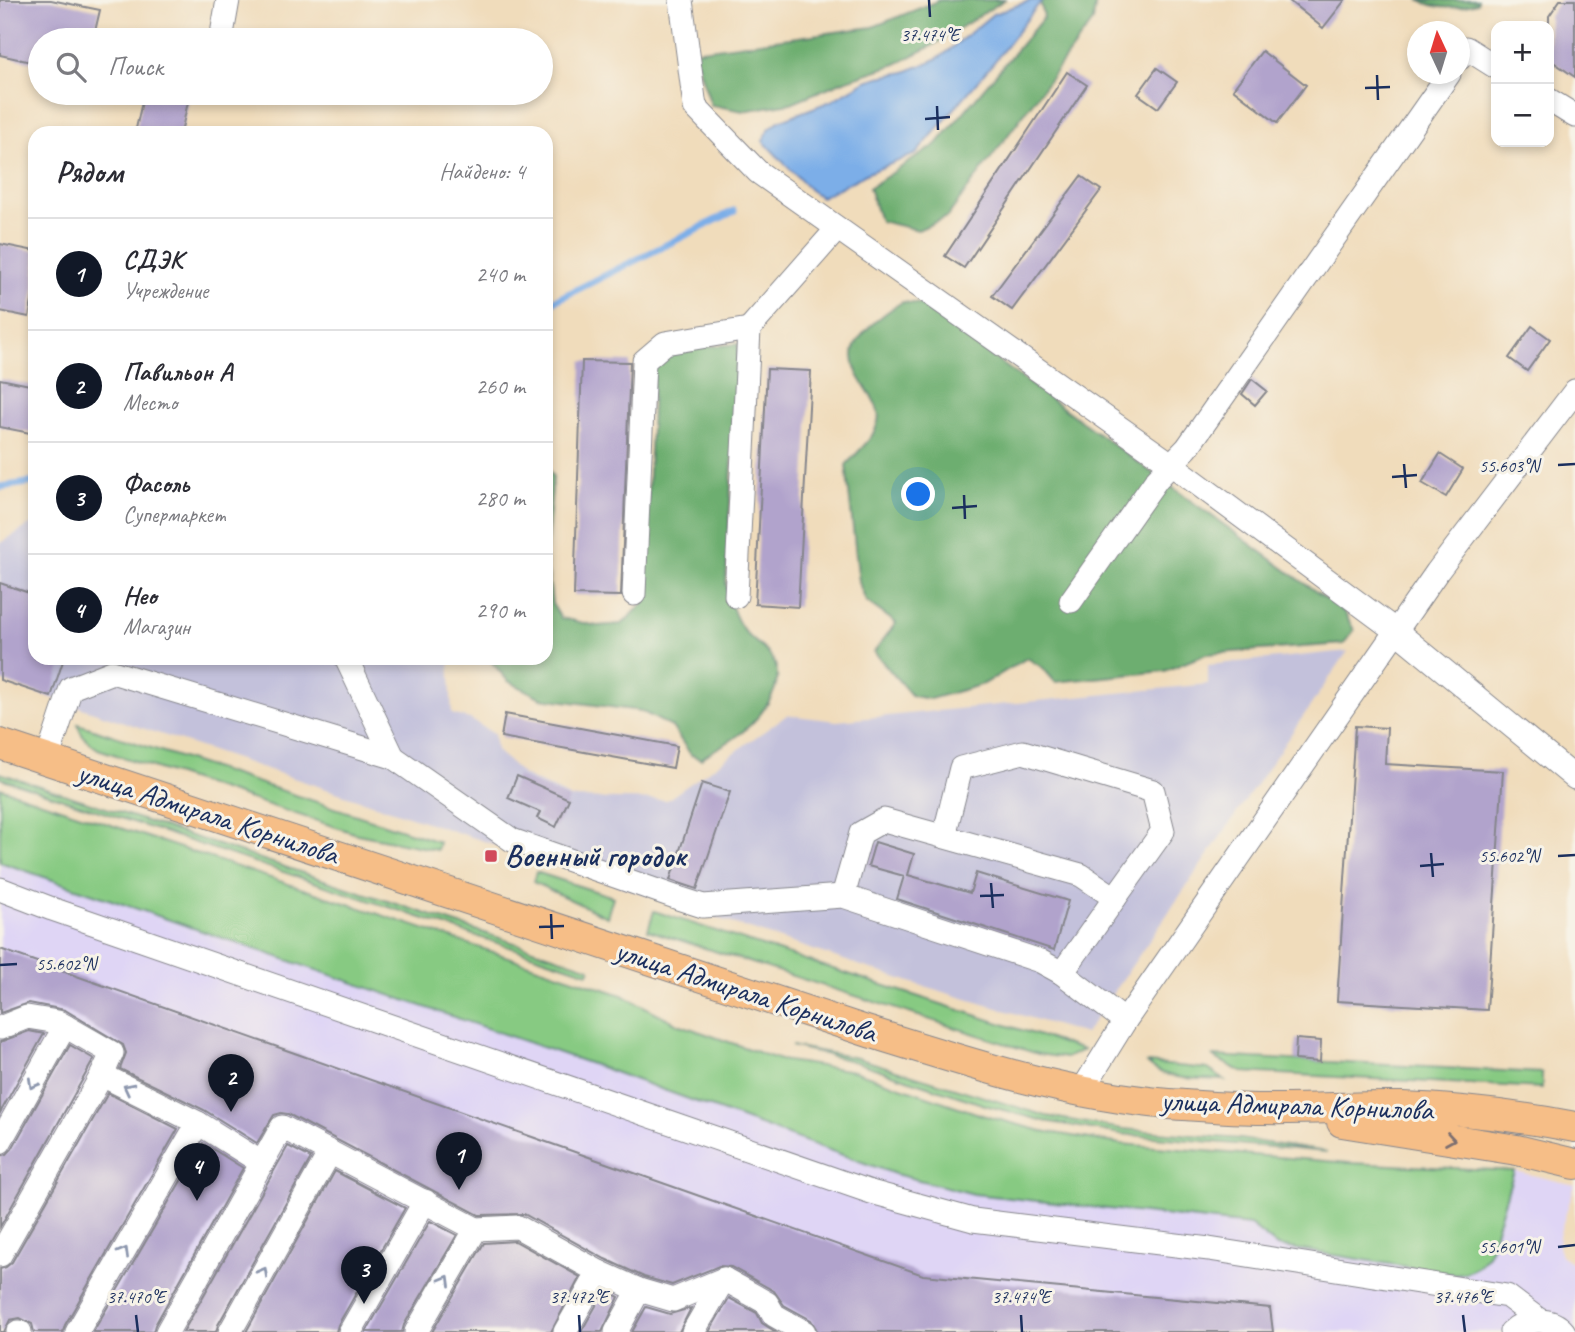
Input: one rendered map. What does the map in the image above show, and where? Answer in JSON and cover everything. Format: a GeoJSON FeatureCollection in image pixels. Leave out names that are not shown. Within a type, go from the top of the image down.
{"type":"FeatureCollection","features":[{"type":"Feature","properties":{"kind":"main road","name":"улица Адмирала Корнилова"},"geometry":{"type":"LineString","coordinates":[[0,744],[866,1031],[992,1071],[1081,1093],[1170,1104],[1262,1110],[1398,1107],[1516,1116],[1575,1127]]}},
{"type":"Feature","properties":{"kind":"main road"},"geometry":{"type":"LineString","coordinates":[[1262,1110],[1517,1150],[1575,1164]]}},
{"type":"Feature","properties":{"kind":"street"},"geometry":{"type":"LineString","coordinates":[[223,28],[228,0]]}},
{"type":"Feature","properties":{"kind":"street"},"geometry":{"type":"LineString","coordinates":[[681,0],[695,107],[758,172],[1171,464],[1396,631],[1575,778]]}},
{"type":"Feature","properties":{"kind":"street"},"geometry":{"type":"LineString","coordinates":[[1470,51],[1491,64]]}},
{"type":"Feature","properties":{"kind":"street"},"geometry":{"type":"LineString","coordinates":[[1071,601],[1157,479],[1187,448],[1442,84]]}},
{"type":"Feature","properties":{"kind":"street"},"geometry":{"type":"LineString","coordinates":[[1554,103],[1575,116]]}},
{"type":"Feature","properties":{"kind":"street"},"geometry":{"type":"LineString","coordinates":[[634,594],[644,360],[665,344],[749,329],[837,229]]}},
{"type":"Feature","properties":{"kind":"street"},"geometry":{"type":"LineString","coordinates":[[736,596],[749,329]]}},
{"type":"Feature","properties":{"kind":"street"},"geometry":{"type":"LineString","coordinates":[[1081,1093],[1125,1021],[1437,572],[1575,391]]}},
{"type":"Feature","properties":{"kind":"street"},"geometry":{"type":"LineString","coordinates":[[47,760],[71,688],[114,665],[393,757],[512,840],[704,906],[843,896],[1040,961],[1062,973],[1125,1021]]}},
{"type":"Feature","properties":{"kind":"street"},"geometry":{"type":"LineString","coordinates":[[349,665],[393,757]]}},
{"type":"Feature","properties":{"kind":"street"},"geometry":{"type":"LineString","coordinates":[[944,836],[961,768],[1023,752],[1153,791],[1163,831],[1062,973]]}},
{"type":"Feature","properties":{"kind":"street"},"geometry":{"type":"LineString","coordinates":[[843,896],[861,833],[884,820],[1081,874],[1115,898]]}},
{"type":"Feature","properties":{"kind":"street"},"geometry":{"type":"LineString","coordinates":[[0,889],[858,1188],[960,1217],[1209,1249],[1507,1296],[1523,1326],[1560,1327],[1564,1332]]}},
{"type":"Feature","properties":{"kind":"street"},"geometry":{"type":"LineString","coordinates":[[0,1028],[27,1017],[58,1022],[112,1053],[0,1255]]}},
{"type":"Feature","properties":{"kind":"street"},"geometry":{"type":"LineString","coordinates":[[0,1142],[65,1026]]}},
{"type":"Feature","properties":{"kind":"street"},"geometry":{"type":"LineString","coordinates":[[102,1075],[198,1123],[262,1163]]}},
{"type":"Feature","properties":{"kind":"street"},"geometry":{"type":"LineString","coordinates":[[78,1332],[198,1123]]}},
{"type":"Feature","properties":{"kind":"street"},"geometry":{"type":"LineString","coordinates":[[167,1332],[282,1127],[476,1228],[518,1227],[599,1272],[639,1290],[673,1300],[723,1279]]}},
{"type":"Feature","properties":{"kind":"street"},"geometry":{"type":"LineString","coordinates":[[230,1332],[331,1152]]}},
{"type":"Feature","properties":{"kind":"street"},"geometry":{"type":"LineString","coordinates":[[350,1332],[425,1201]]}},
{"type":"Feature","properties":{"kind":"street"},"geometry":{"type":"LineString","coordinates":[[416,1332],[476,1228]]}},
{"type":"Feature","properties":{"kind":"street"},"geometry":{"type":"LineString","coordinates":[[565,1332],[599,1272]]}},
{"type":"Feature","properties":{"kind":"street"},"geometry":{"type":"LineString","coordinates":[[723,1279],[767,1303],[769,1323],[804,1332]]}},
{"type":"Feature","properties":{"kind":"street"},"geometry":{"type":"LineString","coordinates":[[693,1332],[723,1279]]}},
{"type":"Feature","properties":{"kind":"street"},"geometry":{"type":"LineString","coordinates":[[616,1332],[639,1290]]}},
{"type":"Feature","properties":{"kind":"shaded area"},"geometry":{"type":"Polygon","coordinates":[[[28,526],[28,665],[449,665],[452,714],[470,719],[494,734],[496,750],[523,775],[571,798],[667,800],[787,715],[837,721],[1208,684],[1208,665],[1348,651],[1085,1034],[916,984],[0,681],[0,543],[28,526]]]}},
{"type":"Feature","properties":{"kind":"shaded area"},"geometry":{"type":"Polygon","coordinates":[[[0,788],[622,995],[678,1024],[780,1060],[854,1071],[982,1115],[1042,1131],[1121,1144],[1349,1163],[1514,1171],[1575,1185],[1559,1235],[1558,1247],[1561,1255],[1575,1265],[1575,1332],[0,1332],[0,788]]]}},
{"type":"Feature","properties":{"kind":"green space"},"geometry":{"type":"Polygon","coordinates":[[[940,0],[1004,0],[932,46],[896,64],[844,81],[791,103],[743,111],[711,105],[693,51],[873,27],[940,0]]]}},
{"type":"Feature","properties":{"kind":"green space"},"geometry":{"type":"Polygon","coordinates":[[[1040,0],[1096,0],[1093,21],[947,217],[918,230],[880,221],[869,188],[937,144],[1044,17],[1040,0]]]}},
{"type":"Feature","properties":{"kind":"green space"},"geometry":{"type":"Polygon","coordinates":[[[1419,0],[1478,0],[1477,3],[1448,8],[1419,0]]]}},
{"type":"Feature","properties":{"kind":"green space"},"geometry":{"type":"Polygon","coordinates":[[[902,302],[920,304],[1344,612],[1354,630],[1344,644],[1206,654],[1165,671],[1055,682],[1043,668],[1027,658],[984,684],[930,699],[912,696],[874,652],[896,623],[866,601],[859,583],[846,465],[869,439],[879,417],[874,401],[856,371],[854,349],[863,333],[902,302]]]}},
{"type":"Feature","properties":{"kind":"green space"},"geometry":{"type":"Polygon","coordinates":[[[738,344],[726,585],[734,613],[741,626],[769,654],[777,671],[773,693],[760,715],[742,733],[701,759],[691,755],[672,727],[641,711],[541,698],[508,681],[494,665],[553,665],[553,606],[561,618],[597,626],[622,624],[643,604],[654,362],[691,348],[738,344]]]}},
{"type":"Feature","properties":{"kind":"green space"},"geometry":{"type":"Polygon","coordinates":[[[78,724],[439,842],[437,850],[357,834],[98,749],[85,738],[78,724]]]}},
{"type":"Feature","properties":{"kind":"green space"},"geometry":{"type":"Polygon","coordinates":[[[0,773],[590,968],[588,973],[0,778],[0,773]]]}},
{"type":"Feature","properties":{"kind":"green space"},"geometry":{"type":"Polygon","coordinates":[[[0,788],[622,995],[678,1024],[780,1060],[854,1071],[982,1115],[1042,1131],[1121,1144],[1349,1163],[1514,1171],[1488,1255],[1477,1267],[1465,1273],[1452,1274],[1277,1246],[1250,1225],[974,1194],[895,1174],[603,1068],[0,862],[0,788]]]}},
{"type":"Feature","properties":{"kind":"green space"},"geometry":{"type":"Polygon","coordinates":[[[536,872],[613,897],[607,917],[533,882],[536,872]]]}},
{"type":"Feature","properties":{"kind":"green space"},"geometry":{"type":"Polygon","coordinates":[[[654,911],[1083,1050],[1066,1058],[1038,1054],[648,930],[654,911]]]}},
{"type":"Feature","properties":{"kind":"green space"},"geometry":{"type":"Polygon","coordinates":[[[791,1046],[857,1058],[1046,1116],[1122,1129],[1239,1139],[1327,1152],[1121,1134],[1044,1121],[985,1105],[856,1062],[791,1046]]]}},
{"type":"Feature","properties":{"kind":"green space"},"geometry":{"type":"Polygon","coordinates":[[[1212,1056],[1542,1073],[1542,1088],[1241,1072],[1212,1056]]]}},
{"type":"Feature","properties":{"kind":"green space"},"geometry":{"type":"Polygon","coordinates":[[[1147,1063],[1208,1069],[1224,1080],[1173,1076],[1154,1069],[1147,1063]]]}},
{"type":"Feature","properties":{"kind":"water"},"geometry":{"type":"Polygon","coordinates":[[[1032,0],[1042,0],[994,62],[916,154],[868,173],[821,197],[810,190],[763,141],[769,129],[779,121],[831,101],[866,81],[905,72],[930,62],[942,56],[993,14],[1032,0]]]}},
{"type":"Feature","properties":{"kind":"building"},"geometry":{"type":"Polygon","coordinates":[[[0,0],[51,0],[100,10],[96,28],[28,28],[28,61],[0,55],[0,0]]]}},
{"type":"Feature","properties":{"kind":"building"},"geometry":{"type":"Polygon","coordinates":[[[1288,0],[1345,0],[1323,28],[1288,0]]]}},
{"type":"Feature","properties":{"kind":"building"},"geometry":{"type":"Polygon","coordinates":[[[1560,0],[1575,0],[1575,77],[1554,62],[1554,21],[1549,21],[1549,16],[1560,0]]]}},
{"type":"Feature","properties":{"kind":"building"},"geometry":{"type":"Polygon","coordinates":[[[1262,51],[1306,85],[1277,123],[1233,89],[1262,51]]]}},
{"type":"Feature","properties":{"kind":"building"},"geometry":{"type":"Polygon","coordinates":[[[1157,68],[1177,82],[1158,108],[1138,94],[1157,68]]]}},
{"type":"Feature","properties":{"kind":"building"},"geometry":{"type":"Polygon","coordinates":[[[1067,72],[1087,85],[964,268],[945,256],[1067,72]]]}},
{"type":"Feature","properties":{"kind":"building"},"geometry":{"type":"Polygon","coordinates":[[[141,105],[187,105],[183,126],[137,126],[141,105]]]}},
{"type":"Feature","properties":{"kind":"building"},"geometry":{"type":"Polygon","coordinates":[[[1081,176],[1101,190],[1012,310],[992,296],[1081,176]]]}},
{"type":"Feature","properties":{"kind":"building"},"geometry":{"type":"Polygon","coordinates":[[[0,244],[28,250],[28,317],[0,311],[0,244]]]}},
{"type":"Feature","properties":{"kind":"building"},"geometry":{"type":"Polygon","coordinates":[[[1532,326],[1550,339],[1527,371],[1509,358],[1532,326]]]}},
{"type":"Feature","properties":{"kind":"building"},"geometry":{"type":"Polygon","coordinates":[[[582,361],[630,362],[621,596],[574,595],[582,361]]]}},
{"type":"Feature","properties":{"kind":"building"},"geometry":{"type":"Polygon","coordinates":[[[767,369],[811,371],[798,607],[755,604],[767,369]]]}},
{"type":"Feature","properties":{"kind":"building"},"geometry":{"type":"Polygon","coordinates":[[[0,379],[28,385],[28,433],[0,427],[0,379]]]}},
{"type":"Feature","properties":{"kind":"building"},"geometry":{"type":"Polygon","coordinates":[[[1252,379],[1267,391],[1255,405],[1242,394],[1252,379]]]}},
{"type":"Feature","properties":{"kind":"building"},"geometry":{"type":"Polygon","coordinates":[[[1440,454],[1463,469],[1446,497],[1422,483],[1440,454]]]}},
{"type":"Feature","properties":{"kind":"building"},"geometry":{"type":"Polygon","coordinates":[[[0,583],[28,593],[28,665],[62,665],[51,697],[0,680],[0,583]]]}},
{"type":"Feature","properties":{"kind":"building"},"geometry":{"type":"Polygon","coordinates":[[[505,714],[677,746],[673,768],[501,737],[505,714]]]}},
{"type":"Feature","properties":{"kind":"building"},"geometry":{"type":"Polygon","coordinates":[[[1355,726],[1387,728],[1385,764],[1503,771],[1487,1010],[1337,1001],[1355,726]]]}},
{"type":"Feature","properties":{"kind":"building"},"geometry":{"type":"Polygon","coordinates":[[[517,776],[569,799],[556,827],[537,818],[540,812],[508,798],[517,776]]]}},
{"type":"Feature","properties":{"kind":"building"},"geometry":{"type":"Polygon","coordinates":[[[702,783],[730,792],[697,889],[670,880],[702,783]]]}},
{"type":"Feature","properties":{"kind":"building"},"geometry":{"type":"Polygon","coordinates":[[[875,842],[914,854],[908,875],[970,893],[976,873],[1068,901],[1054,950],[897,899],[904,876],[868,866],[875,842]]]}},
{"type":"Feature","properties":{"kind":"building"},"geometry":{"type":"Polygon","coordinates":[[[0,949],[923,1275],[1270,1308],[1273,1332],[818,1332],[811,1320],[784,1305],[774,1291],[731,1267],[719,1266],[672,1285],[644,1277],[605,1259],[524,1214],[479,1215],[288,1114],[274,1115],[257,1143],[204,1110],[120,1069],[126,1053],[123,1045],[65,1010],[29,1003],[0,1013],[0,949]]]}},
{"type":"Feature","properties":{"kind":"building"},"geometry":{"type":"Polygon","coordinates":[[[29,1031],[44,1034],[0,1113],[0,1042],[29,1031]]]}},
{"type":"Feature","properties":{"kind":"building"},"geometry":{"type":"Polygon","coordinates":[[[1296,1039],[1321,1041],[1320,1062],[1295,1060],[1296,1039]]]}},
{"type":"Feature","properties":{"kind":"building"},"geometry":{"type":"Polygon","coordinates":[[[70,1045],[94,1059],[0,1227],[0,1156],[12,1149],[70,1045]]]}},
{"type":"Feature","properties":{"kind":"building"},"geometry":{"type":"Polygon","coordinates":[[[108,1093],[178,1129],[63,1332],[34,1332],[32,1324],[20,1318],[10,1320],[4,1332],[0,1332],[0,1269],[12,1262],[108,1093]]]}},
{"type":"Feature","properties":{"kind":"building"},"geometry":{"type":"Polygon","coordinates":[[[203,1143],[243,1168],[153,1332],[93,1332],[203,1143]]]}},
{"type":"Feature","properties":{"kind":"building"},"geometry":{"type":"Polygon","coordinates":[[[288,1146],[311,1158],[216,1332],[183,1332],[288,1146]]]}},
{"type":"Feature","properties":{"kind":"building"},"geometry":{"type":"Polygon","coordinates":[[[335,1171],[405,1208],[336,1332],[246,1332],[335,1171]]]}},
{"type":"Feature","properties":{"kind":"building"},"geometry":{"type":"Polygon","coordinates":[[[430,1221],[457,1235],[402,1332],[366,1332],[430,1221]]]}},
{"type":"Feature","properties":{"kind":"building"},"geometry":{"type":"Polygon","coordinates":[[[515,1241],[580,1277],[551,1332],[432,1332],[484,1243],[515,1241]]]}},
{"type":"Feature","properties":{"kind":"building"},"geometry":{"type":"Polygon","coordinates":[[[605,1290],[619,1297],[602,1332],[581,1332],[605,1290]]]}},
{"type":"Feature","properties":{"kind":"building"},"geometry":{"type":"Polygon","coordinates":[[[729,1298],[757,1313],[762,1323],[776,1332],[709,1332],[729,1298]]]}},
{"type":"Feature","properties":{"kind":"building"},"geometry":{"type":"Polygon","coordinates":[[[646,1307],[670,1314],[691,1308],[679,1332],[632,1332],[646,1307]]]}},
{"type":"Feature","properties":{"kind":"waterway"},"geometry":{"type":"LineString","coordinates":[[553,302],[734,211]]}},
{"type":"Feature","properties":{"kind":"waterway"},"geometry":{"type":"LineString","coordinates":[[0,487],[28,483]]}},
{"type":"Feature","properties":{"kind":"place","name":"Военный городок"},"geometry":{"type":"Point","coordinates":[491,856]}},
{"type":"Feature","properties":{"kind":"place","name":"Павильон А"},"geometry":{"type":"Point","coordinates":[231,1112]}},
{"type":"Feature","properties":{"kind":"place","name":"СДЭК"},"geometry":{"type":"Point","coordinates":[459,1190]}},
{"type":"Feature","properties":{"kind":"place","name":"Нео"},"geometry":{"type":"Point","coordinates":[197,1201]}},
{"type":"Feature","properties":{"kind":"place","name":"Фасоль"},"geometry":{"type":"Point","coordinates":[364,1304]}}]}
